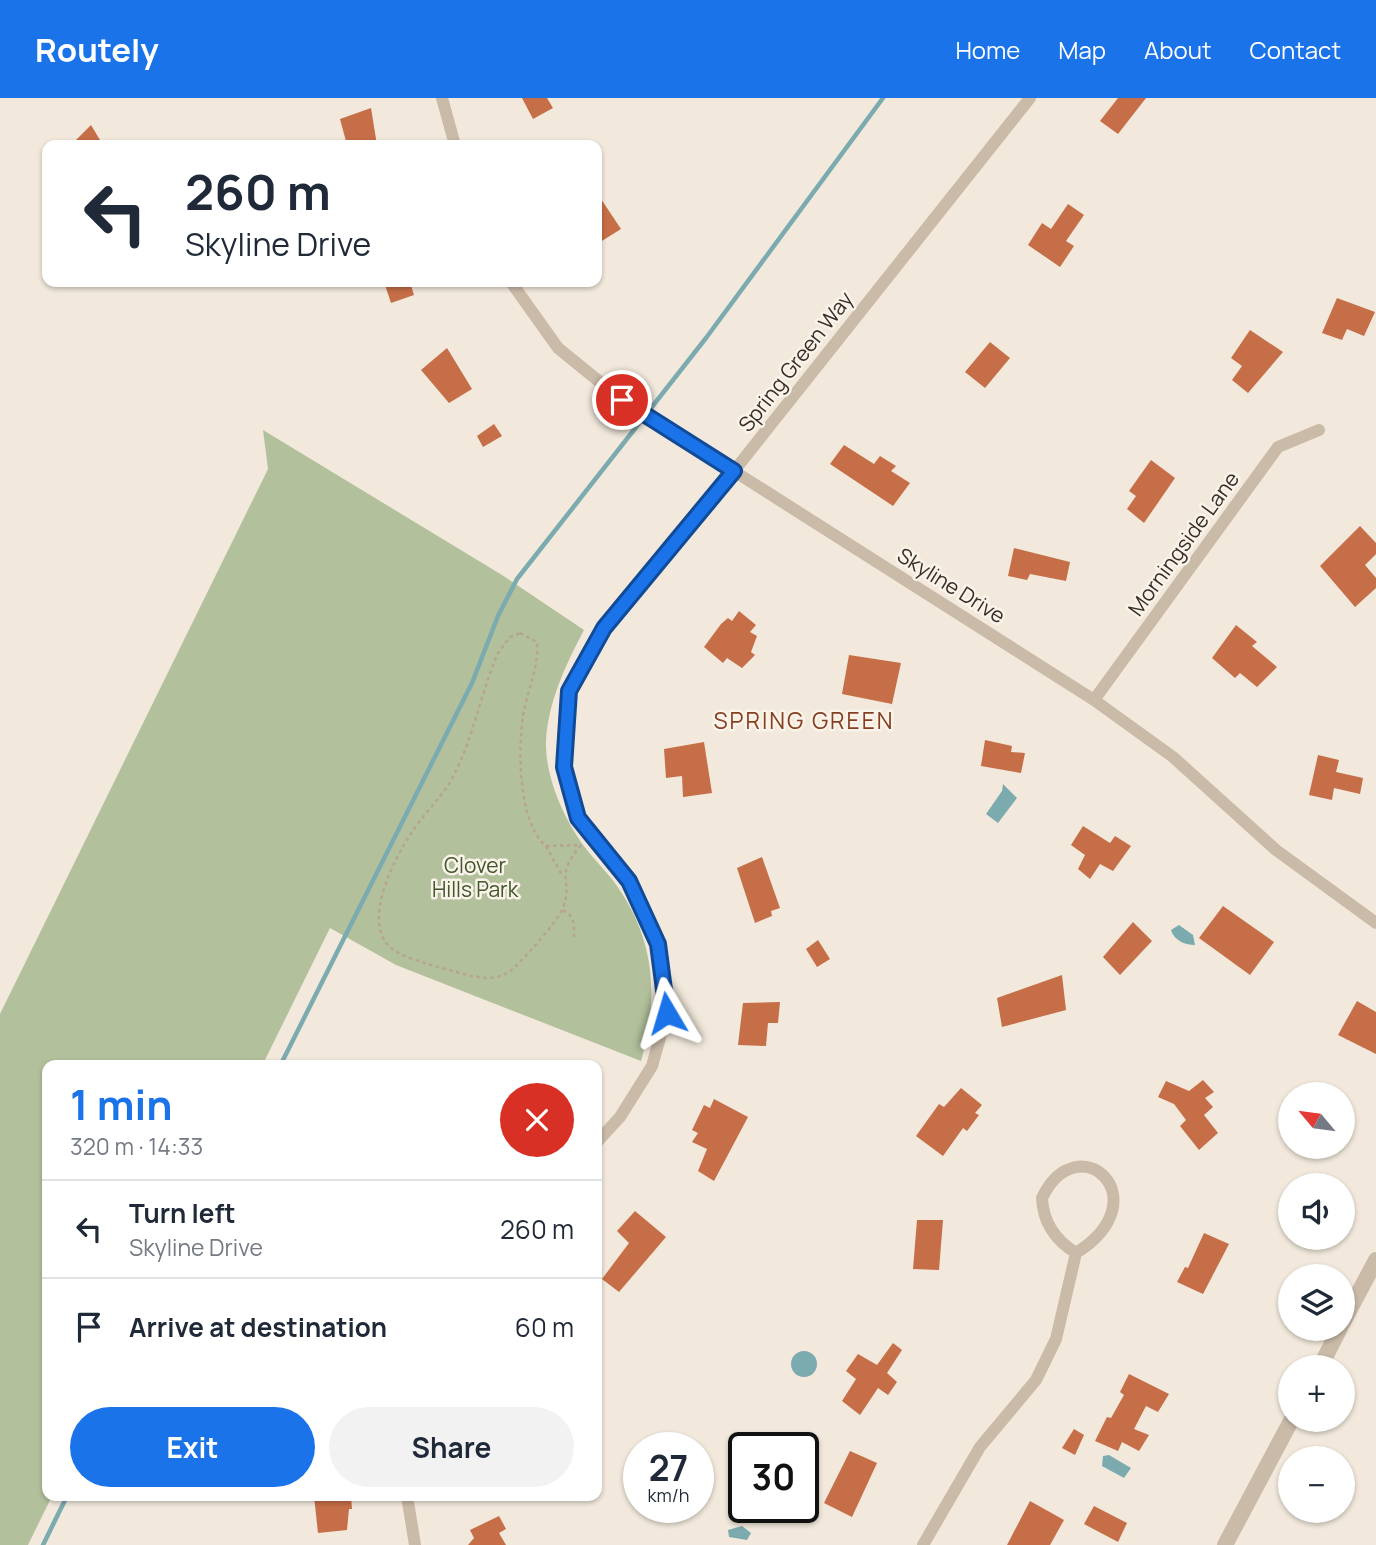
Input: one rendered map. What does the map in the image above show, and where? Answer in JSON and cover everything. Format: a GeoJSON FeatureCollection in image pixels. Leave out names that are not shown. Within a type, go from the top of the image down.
{"type":"FeatureCollection","features":[{"type":"Feature","properties":{"kind":"street"},"geometry":{"type":"LineString","coordinates":[[442,98],[454,140]]}},
{"type":"Feature","properties":{"kind":"street","name":"Spring Green Way"},"geometry":{"type":"LineString","coordinates":[[602,1136],[620,1116],[652,1066],[667,1013],[658,944],[629,881],[578,818],[564,767],[569,691],[604,628],[734,471],[1030,98]]}},
{"type":"Feature","properties":{"kind":"street","name":"Skyline Drive"},"geometry":{"type":"LineString","coordinates":[[515,287],[558,348],[622,400],[1094,699],[1173,757],[1276,850],[1376,923]]}},
{"type":"Feature","properties":{"kind":"street","name":"Morningside Lane"},"geometry":{"type":"LineString","coordinates":[[1094,699],[1278,447],[1319,430]]}},
{"type":"Feature","properties":{"kind":"street"},"geometry":{"type":"LineString","coordinates":[[923,1545],[980,1447],[1036,1380],[1056,1339],[1076,1253],[1102,1234],[1115,1208],[1113,1193],[1104,1175],[1077,1166],[1056,1175],[1042,1198],[1048,1225],[1056,1238],[1076,1253]]}},
{"type":"Feature","properties":{"kind":"street"},"geometry":{"type":"LineString","coordinates":[[1355,1299],[1376,1259]]}},
{"type":"Feature","properties":{"kind":"street"},"geometry":{"type":"LineString","coordinates":[[1225,1545],[1285,1432]]}},
{"type":"Feature","properties":{"kind":"street"},"geometry":{"type":"LineString","coordinates":[[408,1501],[415,1545]]}},
{"type":"Feature","properties":{"kind":"path"},"geometry":{"type":"LineString","coordinates":[[520,633],[537,642],[537,669],[523,718],[520,751],[528,818],[537,839],[546,846],[563,877],[566,891],[562,909],[516,967],[499,979],[478,978],[396,952],[384,940],[378,922],[388,880],[413,830],[454,776],[498,653],[510,637],[520,633]]}},
{"type":"Feature","properties":{"kind":"path"},"geometry":{"type":"LineString","coordinates":[[546,846],[581,845],[566,863],[563,877]]}},
{"type":"Feature","properties":{"kind":"path"},"geometry":{"type":"LineString","coordinates":[[562,909],[569,913],[575,924],[574,940]]}},
{"type":"Feature","properties":{"kind":"green space","name":"Clover Hills Park"},"geometry":{"type":"Polygon","coordinates":[[[263,430],[502,575],[584,630],[554,698],[547,726],[547,755],[553,784],[564,813],[587,850],[617,886],[633,912],[641,932],[647,953],[651,996],[650,1017],[641,1061],[396,965],[330,928],[265,1060],[42,1060],[42,1501],[50,1501],[28,1545],[0,1545],[0,1014],[268,469],[263,430]]]}},
{"type":"Feature","properties":{"kind":"water"},"geometry":{"type":"Polygon","coordinates":[[[1003,784],[1017,798],[998,823],[986,814],[1002,791],[1003,784]]]}},
{"type":"Feature","properties":{"kind":"water"},"geometry":{"type":"Polygon","coordinates":[[[1179,925],[1193,935],[1195,945],[1184,943],[1175,937],[1171,930],[1179,925]]]}},
{"type":"Feature","properties":{"kind":"water"},"geometry":{"type":"Polygon","coordinates":[[[804,1351],[813,1355],[817,1364],[813,1373],[804,1377],[795,1373],[791,1364],[795,1355],[804,1351]]]}},
{"type":"Feature","properties":{"kind":"water"},"geometry":{"type":"Polygon","coordinates":[[[1109,1455],[1131,1468],[1124,1478],[1102,1466],[1103,1456],[1109,1455]]]}},
{"type":"Feature","properties":{"kind":"water"},"geometry":{"type":"Polygon","coordinates":[[[742,1526],[751,1533],[747,1540],[729,1537],[728,1530],[742,1526]]]}},
{"type":"Feature","properties":{"kind":"building"},"geometry":{"type":"Polygon","coordinates":[[[522,98],[547,98],[553,108],[533,119],[522,98]]]}},
{"type":"Feature","properties":{"kind":"building"},"geometry":{"type":"Polygon","coordinates":[[[1118,98],[1146,98],[1118,134],[1100,121],[1118,98]]]}},
{"type":"Feature","properties":{"kind":"building"},"geometry":{"type":"Polygon","coordinates":[[[371,108],[376,140],[346,140],[340,119],[371,108]]]}},
{"type":"Feature","properties":{"kind":"building"},"geometry":{"type":"Polygon","coordinates":[[[91,125],[100,140],[76,140],[91,125]]]}},
{"type":"Feature","properties":{"kind":"building"},"geometry":{"type":"Polygon","coordinates":[[[602,200],[621,229],[602,241],[602,200]]]}},
{"type":"Feature","properties":{"kind":"building"},"geometry":{"type":"Polygon","coordinates":[[[1068,204],[1084,215],[1066,241],[1074,246],[1060,267],[1028,245],[1042,223],[1051,229],[1068,204]]]}},
{"type":"Feature","properties":{"kind":"building"},"geometry":{"type":"Polygon","coordinates":[[[386,287],[412,287],[414,295],[391,303],[386,287]]]}},
{"type":"Feature","properties":{"kind":"building"},"geometry":{"type":"Polygon","coordinates":[[[1337,298],[1375,312],[1364,336],[1347,329],[1342,340],[1322,333],[1337,298]]]}},
{"type":"Feature","properties":{"kind":"building"},"geometry":{"type":"Polygon","coordinates":[[[1250,330],[1283,352],[1248,393],[1232,380],[1242,366],[1231,358],[1250,330]]]}},
{"type":"Feature","properties":{"kind":"building"},"geometry":{"type":"Polygon","coordinates":[[[990,342],[1010,358],[985,388],[965,372],[990,342]]]}},
{"type":"Feature","properties":{"kind":"building"},"geometry":{"type":"Polygon","coordinates":[[[447,348],[472,389],[449,403],[421,370],[447,348]]]}},
{"type":"Feature","properties":{"kind":"building"},"geometry":{"type":"Polygon","coordinates":[[[494,424],[502,436],[483,447],[477,436],[494,424]]]}},
{"type":"Feature","properties":{"kind":"building"},"geometry":{"type":"Polygon","coordinates":[[[844,445],[874,464],[880,456],[896,466],[891,471],[910,483],[893,506],[830,464],[844,445]]]}},
{"type":"Feature","properties":{"kind":"building"},"geometry":{"type":"Polygon","coordinates":[[[1151,460],[1175,478],[1144,523],[1127,509],[1136,496],[1129,491],[1151,460]]]}},
{"type":"Feature","properties":{"kind":"building"},"geometry":{"type":"Polygon","coordinates":[[[1360,526],[1376,543],[1376,554],[1365,565],[1376,578],[1376,588],[1355,607],[1320,566],[1360,526]]]}},
{"type":"Feature","properties":{"kind":"building"},"geometry":{"type":"Polygon","coordinates":[[[1014,548],[1070,562],[1066,581],[1030,574],[1027,580],[1008,576],[1014,548]]]}},
{"type":"Feature","properties":{"kind":"building"},"geometry":{"type":"Polygon","coordinates":[[[739,611],[756,625],[750,632],[757,636],[751,652],[755,655],[742,668],[727,658],[723,663],[704,647],[721,624],[728,618],[732,621],[739,611]]]}},
{"type":"Feature","properties":{"kind":"building"},"geometry":{"type":"Polygon","coordinates":[[[1236,625],[1257,642],[1252,646],[1277,667],[1257,687],[1240,673],[1235,678],[1212,658],[1236,625]]]}},
{"type":"Feature","properties":{"kind":"building"},"geometry":{"type":"Polygon","coordinates":[[[849,655],[901,663],[892,704],[842,694],[849,655]]]}},
{"type":"Feature","properties":{"kind":"building"},"geometry":{"type":"Polygon","coordinates":[[[985,740],[1012,746],[1011,752],[1025,753],[1021,773],[981,766],[985,740]]]}},
{"type":"Feature","properties":{"kind":"building"},"geometry":{"type":"Polygon","coordinates":[[[704,742],[712,793],[683,797],[682,776],[666,778],[664,749],[704,742]]]}},
{"type":"Feature","properties":{"kind":"building"},"geometry":{"type":"Polygon","coordinates":[[[1318,755],[1339,760],[1336,772],[1363,778],[1360,794],[1334,788],[1332,800],[1309,795],[1318,755]]]}},
{"type":"Feature","properties":{"kind":"building"},"geometry":{"type":"Polygon","coordinates":[[[1083,826],[1110,843],[1115,836],[1131,846],[1113,871],[1100,864],[1090,879],[1078,869],[1085,855],[1071,845],[1083,826]]]}},
{"type":"Feature","properties":{"kind":"building"},"geometry":{"type":"Polygon","coordinates":[[[762,857],[780,908],[771,911],[772,916],[755,923],[737,868],[762,857]]]}},
{"type":"Feature","properties":{"kind":"building"},"geometry":{"type":"Polygon","coordinates":[[[1223,906],[1274,942],[1250,975],[1199,938],[1223,906]]]}},
{"type":"Feature","properties":{"kind":"building"},"geometry":{"type":"Polygon","coordinates":[[[1133,922],[1152,941],[1120,975],[1103,957],[1133,922]]]}},
{"type":"Feature","properties":{"kind":"building"},"geometry":{"type":"Polygon","coordinates":[[[818,940],[830,959],[817,967],[806,949],[818,940]]]}},
{"type":"Feature","properties":{"kind":"building"},"geometry":{"type":"Polygon","coordinates":[[[1062,975],[1066,1010],[1002,1027],[997,998],[1062,975]]]}},
{"type":"Feature","properties":{"kind":"building"},"geometry":{"type":"Polygon","coordinates":[[[1357,1001],[1376,1012],[1376,1054],[1338,1035],[1357,1001]]]}},
{"type":"Feature","properties":{"kind":"building"},"geometry":{"type":"Polygon","coordinates":[[[780,1002],[778,1023],[768,1023],[766,1046],[738,1045],[743,1003],[780,1002]]]}},
{"type":"Feature","properties":{"kind":"building"},"geometry":{"type":"Polygon","coordinates":[[[1203,1080],[1214,1092],[1205,1098],[1213,1107],[1204,1115],[1218,1133],[1199,1150],[1180,1126],[1186,1120],[1174,1104],[1158,1097],[1166,1081],[1189,1091],[1203,1080]]]}},
{"type":"Feature","properties":{"kind":"building"},"geometry":{"type":"Polygon","coordinates":[[[961,1088],[982,1105],[975,1113],[979,1115],[967,1131],[963,1128],[943,1156],[916,1136],[939,1104],[944,1107],[961,1088]]]}},
{"type":"Feature","properties":{"kind":"building"},"geometry":{"type":"Polygon","coordinates":[[[714,1099],[748,1117],[714,1181],[698,1171],[707,1149],[692,1142],[698,1133],[692,1130],[704,1105],[710,1108],[714,1099]]]}},
{"type":"Feature","properties":{"kind":"building"},"geometry":{"type":"Polygon","coordinates":[[[635,1211],[666,1237],[619,1292],[602,1279],[629,1243],[617,1231],[635,1211]]]}},
{"type":"Feature","properties":{"kind":"building"},"geometry":{"type":"Polygon","coordinates":[[[917,1220],[943,1220],[939,1270],[913,1269],[917,1220]]]}},
{"type":"Feature","properties":{"kind":"building"},"geometry":{"type":"Polygon","coordinates":[[[1204,1233],[1229,1244],[1203,1294],[1177,1282],[1185,1267],[1188,1268],[1204,1233]]]}},
{"type":"Feature","properties":{"kind":"building"},"geometry":{"type":"Polygon","coordinates":[[[893,1343],[902,1350],[887,1373],[897,1382],[888,1395],[878,1388],[860,1415],[842,1401],[856,1379],[846,1371],[858,1354],[877,1365],[893,1343]]]}},
{"type":"Feature","properties":{"kind":"building"},"geometry":{"type":"Polygon","coordinates":[[[1129,1374],[1169,1394],[1158,1412],[1146,1406],[1134,1429],[1149,1435],[1139,1451],[1122,1442],[1118,1451],[1095,1441],[1107,1417],[1111,1418],[1124,1395],[1120,1392],[1129,1374]]]}},
{"type":"Feature","properties":{"kind":"building"},"geometry":{"type":"Polygon","coordinates":[[[1074,1429],[1084,1435],[1075,1455],[1062,1448],[1074,1429]]]}},
{"type":"Feature","properties":{"kind":"building"},"geometry":{"type":"Polygon","coordinates":[[[850,1451],[877,1463],[852,1517],[824,1503],[850,1451]]]}},
{"type":"Feature","properties":{"kind":"building"},"geometry":{"type":"Polygon","coordinates":[[[315,1501],[351,1501],[347,1530],[318,1533],[315,1501]]]}},
{"type":"Feature","properties":{"kind":"building"},"geometry":{"type":"Polygon","coordinates":[[[1030,1501],[1064,1520],[1050,1545],[1007,1545],[1030,1501]]]}},
{"type":"Feature","properties":{"kind":"building"},"geometry":{"type":"Polygon","coordinates":[[[1094,1506],[1127,1523],[1118,1542],[1084,1524],[1094,1506]]]}},
{"type":"Feature","properties":{"kind":"building"},"geometry":{"type":"Polygon","coordinates":[[[499,1516],[506,1529],[499,1533],[506,1545],[468,1545],[474,1538],[470,1530],[499,1516]]]}},
{"type":"Feature","properties":{"kind":"waterway"},"geometry":{"type":"LineString","coordinates":[[283,1060],[472,683],[498,616],[517,579],[706,338],[883,98]]}},
{"type":"Feature","properties":{"kind":"waterway"},"geometry":{"type":"LineString","coordinates":[[43,1545],[65,1501]]}},
{"type":"Feature","properties":{"kind":"district","name":"SPRING GREEN"},"geometry":{"type":"Point","coordinates":[804,721]}},
{"type":"Feature","properties":{"kind":"route"},"geometry":{"type":"LineString","coordinates":[[622,400],[734,471],[604,628],[569,691],[564,767],[578,818],[629,881],[658,944],[667,1013]]}}]}
